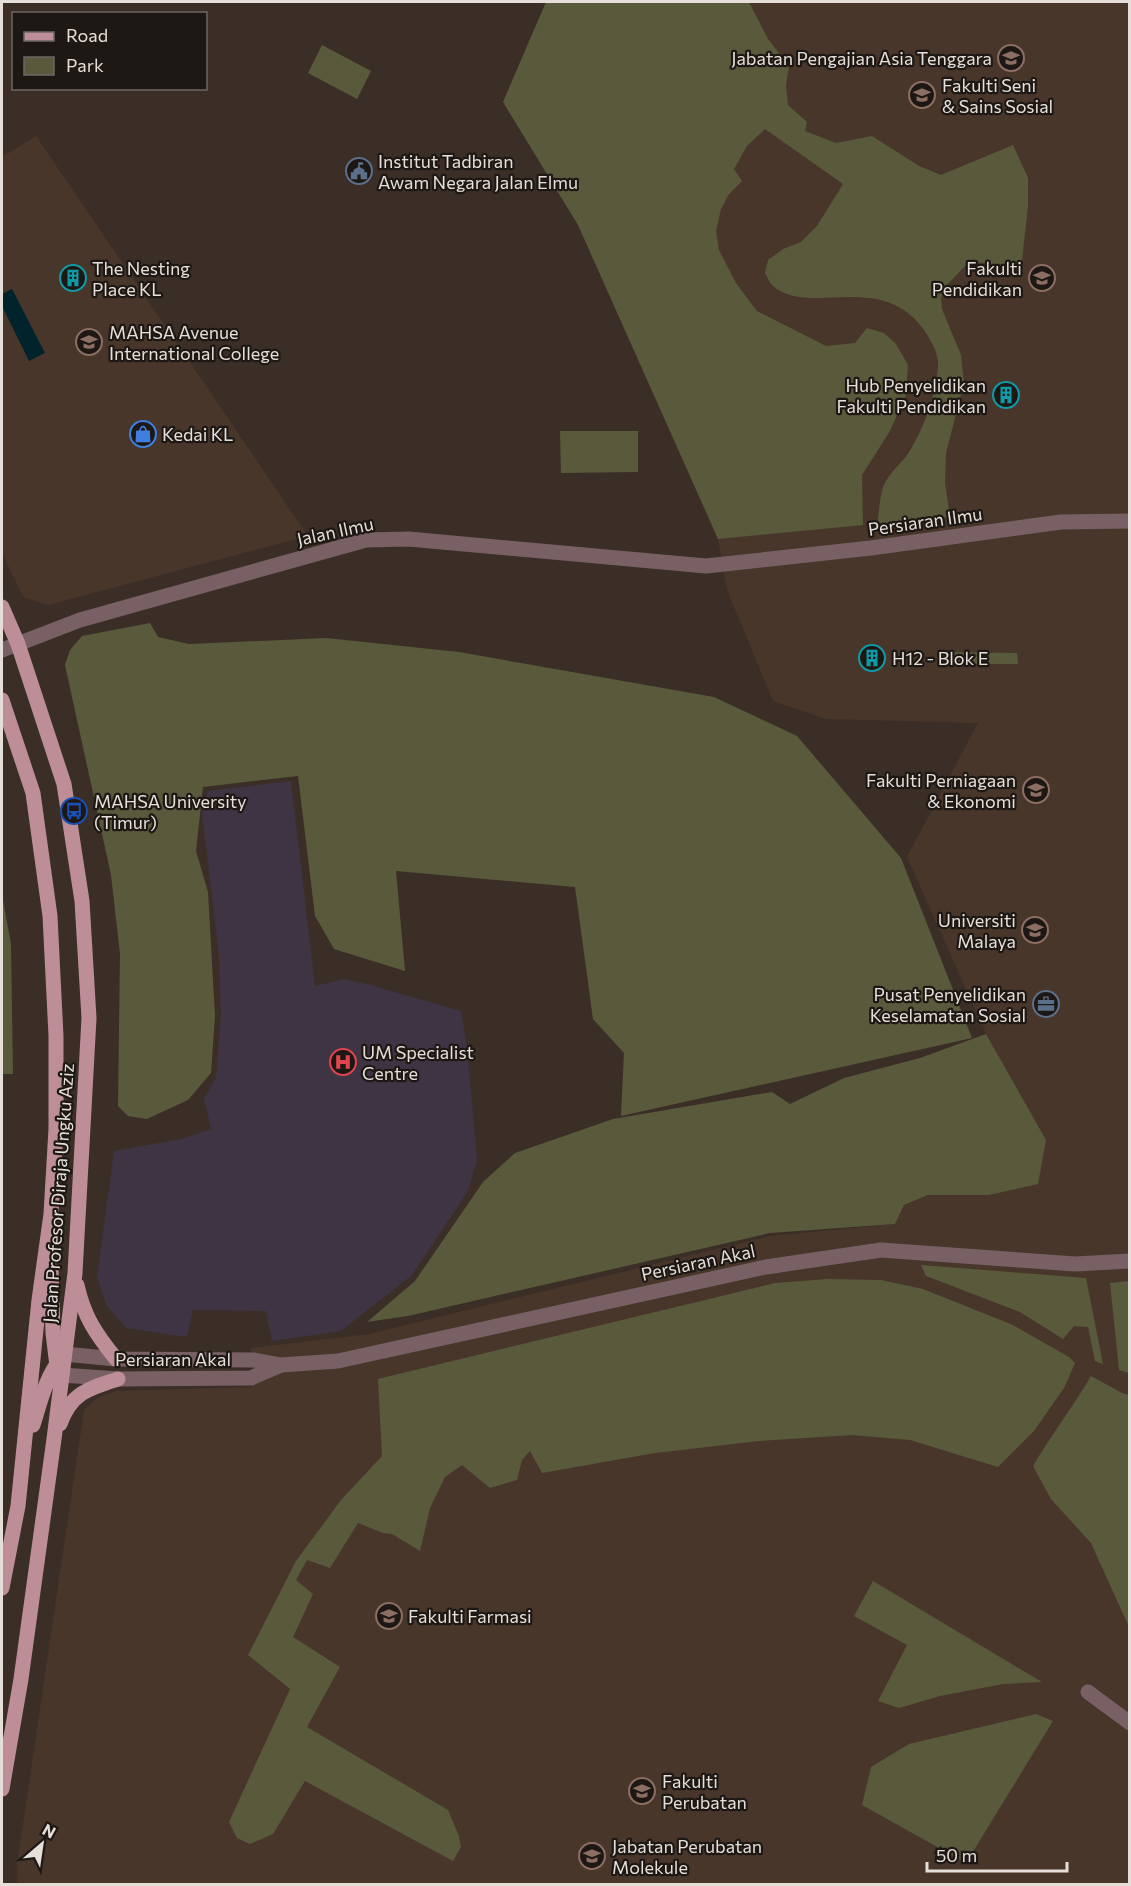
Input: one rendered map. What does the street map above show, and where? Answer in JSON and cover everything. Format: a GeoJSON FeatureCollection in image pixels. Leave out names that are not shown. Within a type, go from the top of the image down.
{"type":"FeatureCollection","features":[{"type":"Feature","properties":{"kind":"main road","name":"Jalan Profesor Diraja Ungku Aziz"},"geometry":{"type":"LineString","coordinates":[[2,607],[18,644],[64,784],[82,901],[89,1018],[75,1273],[61,1364],[54,1439],[21,1679],[2,1789]]}},
{"type":"Feature","properties":{"kind":"main road","name":"Jalan Profesor Diraja Ungku Aziz"},"geometry":{"type":"LineString","coordinates":[[2,700],[33,793],[50,916],[56,1036],[56,1129],[51,1214],[39,1300],[18,1506],[2,1588]]}},
{"type":"Feature","properties":{"kind":"main road"},"geometry":{"type":"LineString","coordinates":[[23,1455],[41,1400],[61,1364],[51,1281],[51,1214]]}},
{"type":"Feature","properties":{"kind":"main road"},"geometry":{"type":"LineString","coordinates":[[75,1273],[81,1304],[89,1323],[116,1359]]}},
{"type":"Feature","properties":{"kind":"main road"},"geometry":{"type":"LineString","coordinates":[[54,1439],[62,1418],[75,1397],[118,1379]]}},
{"type":"Feature","properties":{"kind":"street","name":"Persiaran Ilmu"},"geometry":{"type":"LineString","coordinates":[[725,564],[871,548],[1061,522],[1130,521]]}},
{"type":"Feature","properties":{"kind":"street","name":"Jalan Ilmu"},"geometry":{"type":"LineString","coordinates":[[2,650],[80,620],[366,540],[409,539],[706,566],[725,564]]}},
{"type":"Feature","properties":{"kind":"street","name":"Persiaran Akal"},"geometry":{"type":"LineString","coordinates":[[61,1364],[116,1359],[254,1360],[281,1365],[338,1361],[766,1267],[881,1250],[1075,1264],[1130,1261]]}},
{"type":"Feature","properties":{"kind":"street","name":"Persiaran Akal"},"geometry":{"type":"LineString","coordinates":[[61,1364],[118,1379],[250,1378],[281,1365]]}},
{"type":"Feature","properties":{"kind":"street"},"geometry":{"type":"LineString","coordinates":[[1088,1692],[1130,1723]]}},
{"type":"Feature","properties":{"kind":"shaded area","name":"Universiti Malaya"},"geometry":{"type":"Polygon","coordinates":[[[654,2],[1129,2],[1129,1884],[18,1884],[17,1865],[84,1410],[99,1397],[116,1391],[252,1387],[251,1348],[369,1334],[770,1236],[894,1224],[904,1205],[928,1195],[989,1195],[1045,1140],[986,1034],[907,857],[978,723],[826,719],[773,701],[727,590],[718,539],[654,2]]]}},
{"type":"Feature","properties":{"kind":"shaded area","name":"MAHSA Avenue International College"},"geometry":{"type":"Polygon","coordinates":[[[36,136],[308,536],[48,605],[23,597],[2,553],[2,157],[36,136]]]}},
{"type":"Feature","properties":{"kind":"shaded area","name":"UM Specialist Centre"},"geometry":{"type":"Polygon","coordinates":[[[291,781],[315,986],[344,979],[461,1011],[467,1046],[477,1160],[468,1191],[412,1275],[341,1331],[272,1341],[266,1311],[193,1310],[187,1337],[126,1328],[106,1305],[97,1277],[114,1151],[181,1139],[211,1129],[204,1098],[216,1078],[221,1016],[219,955],[202,814],[207,791],[291,781]]]}},
{"type":"Feature","properties":{"kind":"green space"},"geometry":{"type":"Polygon","coordinates":[[[546,2],[749,2],[768,39],[789,66],[786,85],[788,105],[807,122],[805,131],[836,143],[872,136],[919,166],[941,175],[1013,145],[1028,178],[1028,207],[1021,268],[976,262],[967,264],[944,288],[941,298],[942,309],[961,355],[964,383],[946,453],[945,483],[950,517],[877,525],[884,485],[909,452],[920,433],[928,411],[937,377],[936,353],[926,333],[909,313],[889,302],[868,298],[805,298],[787,294],[771,284],[765,273],[768,260],[783,249],[801,242],[817,226],[843,184],[765,129],[747,146],[734,169],[742,181],[729,194],[721,209],[716,231],[719,250],[736,283],[757,311],[826,346],[855,343],[867,328],[884,333],[896,344],[908,365],[906,395],[890,431],[862,475],[863,525],[718,539],[578,225],[503,102],[546,2]]]}},
{"type":"Feature","properties":{"kind":"green space"},"geometry":{"type":"Polygon","coordinates":[[[322,45],[371,71],[357,99],[308,73],[322,45]]]}},
{"type":"Feature","properties":{"kind":"green space"},"geometry":{"type":"Polygon","coordinates":[[[560,431],[638,431],[638,472],[561,473],[560,431]]]}},
{"type":"Feature","properties":{"kind":"green space"},"geometry":{"type":"Polygon","coordinates":[[[150,623],[158,637],[189,644],[326,638],[459,652],[714,697],[797,736],[901,858],[972,1038],[621,1116],[624,1053],[593,1019],[575,887],[396,871],[405,971],[334,949],[315,916],[298,776],[203,787],[196,851],[208,892],[215,1016],[211,1073],[188,1100],[147,1119],[128,1116],[118,1106],[120,954],[111,875],[65,665],[70,650],[82,636],[150,623]]]}},
{"type":"Feature","properties":{"kind":"green space"},"geometry":{"type":"Polygon","coordinates":[[[943,652],[1017,653],[1018,664],[943,664],[943,652]]]}},
{"type":"Feature","properties":{"kind":"green space"},"geometry":{"type":"Polygon","coordinates":[[[2,895],[11,944],[13,1074],[2,1074],[2,895]]]}},
{"type":"Feature","properties":{"kind":"green space"},"geometry":{"type":"Polygon","coordinates":[[[986,1034],[1046,1140],[1038,1184],[989,1195],[928,1195],[904,1205],[895,1224],[770,1233],[408,1316],[367,1322],[415,1281],[483,1182],[515,1153],[613,1119],[772,1092],[790,1104],[844,1078],[920,1058],[986,1034]]]}},
{"type":"Feature","properties":{"kind":"green space"},"geometry":{"type":"Polygon","coordinates":[[[921,1265],[1086,1278],[1103,1364],[1095,1361],[1088,1327],[1074,1326],[1063,1339],[1020,1312],[926,1276],[921,1265]]]}},
{"type":"Feature","properties":{"kind":"green space"},"geometry":{"type":"Polygon","coordinates":[[[828,1279],[881,1280],[923,1289],[1013,1325],[1069,1357],[1075,1363],[1064,1388],[1034,1431],[998,1467],[910,1440],[852,1435],[759,1441],[655,1453],[542,1473],[530,1451],[522,1460],[517,1480],[490,1488],[462,1465],[445,1477],[430,1508],[420,1551],[392,1534],[383,1533],[358,1523],[330,1568],[307,1560],[296,1580],[313,1594],[293,1637],[340,1667],[307,1727],[448,1810],[461,1847],[453,1861],[305,1781],[273,1834],[250,1844],[237,1838],[229,1822],[290,1689],[248,1655],[296,1561],[341,1500],[382,1456],[378,1379],[775,1283],[828,1279]]]}},
{"type":"Feature","properties":{"kind":"green space"},"geometry":{"type":"Polygon","coordinates":[[[1130,1281],[1129,1373],[1119,1370],[1110,1283],[1130,1281]]]}},
{"type":"Feature","properties":{"kind":"green space"},"geometry":{"type":"Polygon","coordinates":[[[1091,1376],[1129,1395],[1129,1627],[1091,1543],[1051,1499],[1033,1466],[1091,1376]]]}},
{"type":"Feature","properties":{"kind":"green space"},"geometry":{"type":"Polygon","coordinates":[[[873,1581],[1042,1682],[1003,1684],[940,1696],[899,1708],[878,1701],[907,1645],[854,1616],[873,1581]]]}},
{"type":"Feature","properties":{"kind":"green space"},"geometry":{"type":"Polygon","coordinates":[[[1036,1714],[1053,1721],[966,1863],[862,1805],[871,1767],[909,1744],[1036,1714]]]}},
{"type":"Feature","properties":{"kind":"water"},"geometry":{"type":"Polygon","coordinates":[[[12,289],[45,353],[29,361],[2,306],[2,294],[12,289]]]}},
{"type":"Feature","properties":{"kind":"place","name":"Jabatan Pengajian Asia Tenggara"},"geometry":{"type":"Point","coordinates":[1011,58]}},
{"type":"Feature","properties":{"kind":"place","name":"Fakulti Seni & Sains Sosial"},"geometry":{"type":"Point","coordinates":[922,95]}},
{"type":"Feature","properties":{"kind":"place","name":"Institut Tadbiran Awam Negara Jalan Elmu"},"geometry":{"type":"Point","coordinates":[359,171]}},
{"type":"Feature","properties":{"kind":"place","name":"The Nesting Place KL"},"geometry":{"type":"Point","coordinates":[73,278]}},
{"type":"Feature","properties":{"kind":"place","name":"Fakulti Pendidikan"},"geometry":{"type":"Point","coordinates":[1042,278]}},
{"type":"Feature","properties":{"kind":"place","name":"MAHSA Avenue International College"},"geometry":{"type":"Point","coordinates":[89,342]}},
{"type":"Feature","properties":{"kind":"place","name":"Hub Penyelidikan Fakulti Pendidikan"},"geometry":{"type":"Point","coordinates":[1006,395]}},
{"type":"Feature","properties":{"kind":"place","name":"Kedai KL"},"geometry":{"type":"Point","coordinates":[143,434]}},
{"type":"Feature","properties":{"kind":"place","name":"H12 - Blok E"},"geometry":{"type":"Point","coordinates":[872,658]}},
{"type":"Feature","properties":{"kind":"place","name":"Fakulti Perniagaan & Ekonomi"},"geometry":{"type":"Point","coordinates":[1036,790]}},
{"type":"Feature","properties":{"kind":"place","name":"MAHSA University (Timur)"},"geometry":{"type":"Point","coordinates":[74,811]}},
{"type":"Feature","properties":{"kind":"place","name":"Universiti Malaya"},"geometry":{"type":"Point","coordinates":[1035,930]}},
{"type":"Feature","properties":{"kind":"place","name":"Pusat Penyelidikan Keselamatan Sosial"},"geometry":{"type":"Point","coordinates":[1046,1004]}},
{"type":"Feature","properties":{"kind":"place","name":"UM Specialist Centre"},"geometry":{"type":"Point","coordinates":[343,1062]}},
{"type":"Feature","properties":{"kind":"place","name":"Fakulti Farmasi"},"geometry":{"type":"Point","coordinates":[389,1616]}},
{"type":"Feature","properties":{"kind":"place","name":"Fakulti Perubatan"},"geometry":{"type":"Point","coordinates":[642,1791]}},
{"type":"Feature","properties":{"kind":"place","name":"Jabatan Perubatan Molekule"},"geometry":{"type":"Point","coordinates":[592,1856]}}]}
